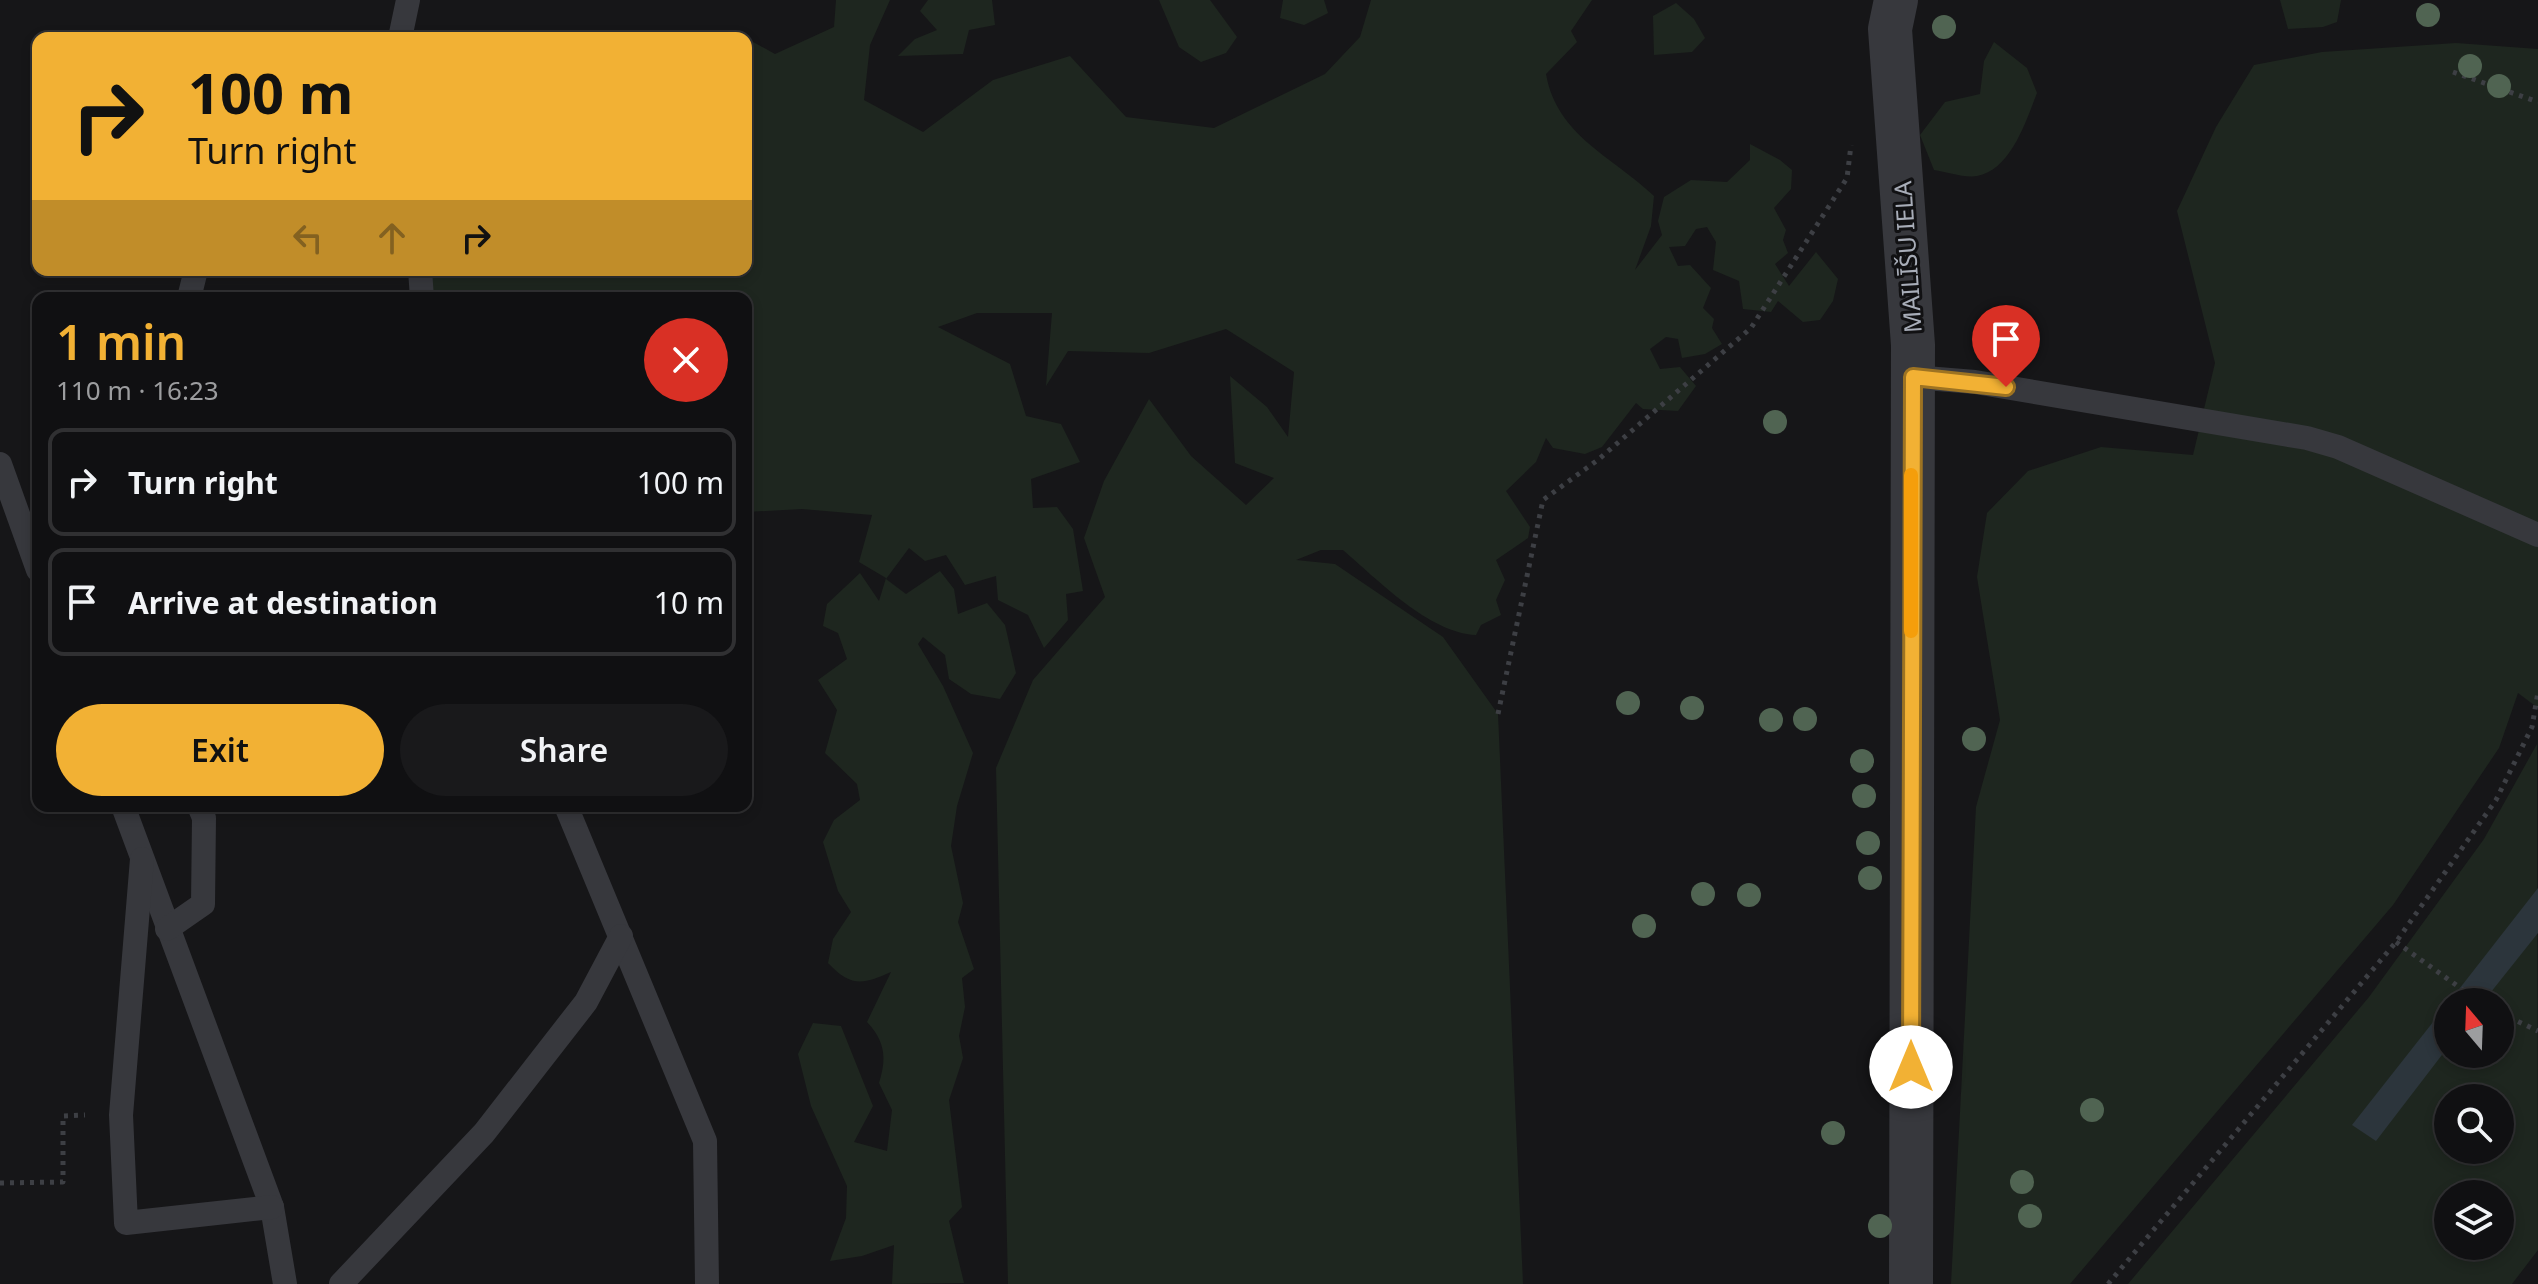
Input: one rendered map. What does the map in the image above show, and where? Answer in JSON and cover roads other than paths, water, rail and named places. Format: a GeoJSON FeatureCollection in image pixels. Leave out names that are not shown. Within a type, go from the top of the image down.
{"type":"FeatureCollection","features":[{"type":"Feature","properties":{"kind":"street","name":"MAILĪŠU IELA"},"geometry":{"type":"LineString","coordinates":[[1896,0],[1890,29],[1913,377],[1911,1284]]}},
{"type":"Feature","properties":{"kind":"lane"},"geometry":{"type":"LineString","coordinates":[[398,32],[408,0]]}},
{"type":"Feature","properties":{"kind":"lane"},"geometry":{"type":"LineString","coordinates":[[1913,377],[1975,382],[2307,438],[2338,447],[2538,535]]}},
{"type":"Feature","properties":{"kind":"lane"},"geometry":{"type":"LineString","coordinates":[[0,464],[32,553]]}},
{"type":"Feature","properties":{"kind":"lane"},"geometry":{"type":"LineString","coordinates":[[125,812],[272,1207],[285,1284]]}},
{"type":"Feature","properties":{"kind":"lane"},"geometry":{"type":"LineString","coordinates":[[167,929],[203,904],[204,818],[202,812]]}},
{"type":"Feature","properties":{"kind":"lane"},"geometry":{"type":"LineString","coordinates":[[569,812],[705,1141],[707,1284]]}},
{"type":"Feature","properties":{"kind":"lane"},"geometry":{"type":"LineString","coordinates":[[142,859],[121,1115],[126,1223],[272,1207]]}},
{"type":"Feature","properties":{"kind":"lane"},"geometry":{"type":"LineString","coordinates":[[341,1284],[484,1133],[586,1002],[621,936]]}}]}
